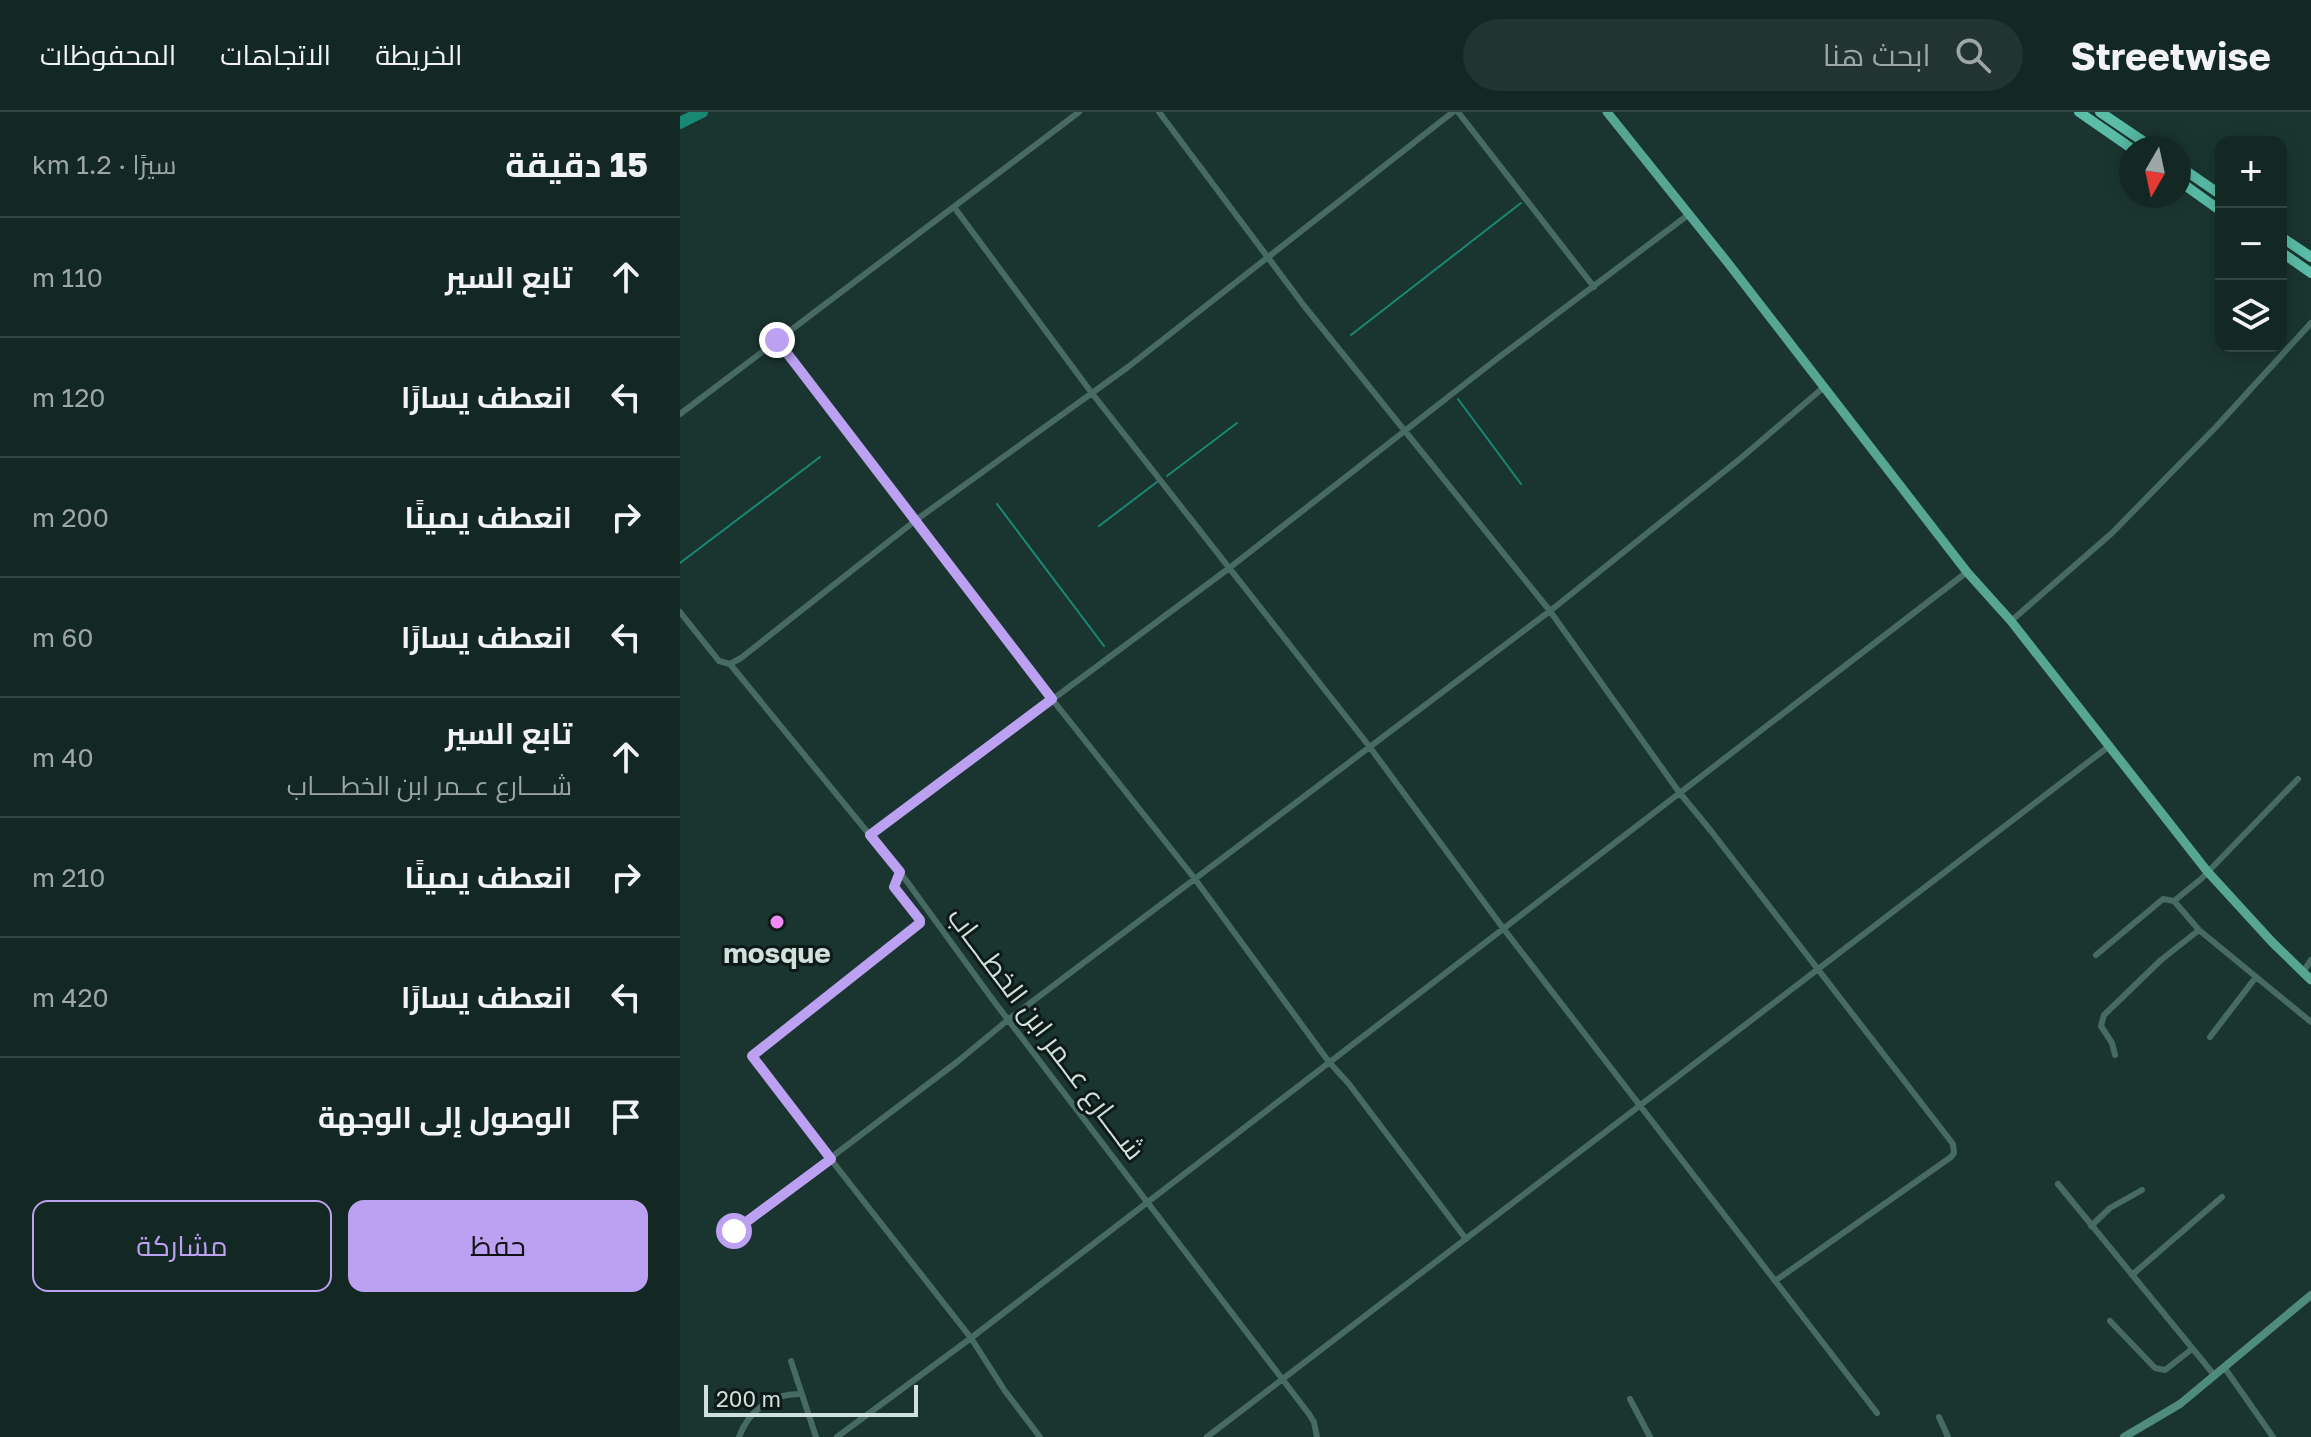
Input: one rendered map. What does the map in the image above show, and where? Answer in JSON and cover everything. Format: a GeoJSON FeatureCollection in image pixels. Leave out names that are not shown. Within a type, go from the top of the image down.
{"type":"FeatureCollection","features":[{"type":"Feature","properties":{"kind":"highway"},"geometry":{"type":"LineString","coordinates":[[2079,112],[2119,140]]}},
{"type":"Feature","properties":{"kind":"highway"},"geometry":{"type":"LineString","coordinates":[[2100,112],[2135,136]]}},
{"type":"Feature","properties":{"kind":"highway"},"geometry":{"type":"LineString","coordinates":[[2191,174],[2215,191]]}},
{"type":"Feature","properties":{"kind":"highway"},"geometry":{"type":"LineString","coordinates":[[2191,190],[2217,208]]}},
{"type":"Feature","properties":{"kind":"highway"},"geometry":{"type":"LineString","coordinates":[[2287,241],[2311,257]]}},
{"type":"Feature","properties":{"kind":"highway"},"geometry":{"type":"LineString","coordinates":[[2287,256],[2311,273]]}},
{"type":"Feature","properties":{"kind":"main road"},"geometry":{"type":"LineString","coordinates":[[1607,112],[1967,572],[2011,621],[2207,871],[2311,980]]}},
{"type":"Feature","properties":{"kind":"street"},"geometry":{"type":"LineString","coordinates":[[680,414],[1079,112]]}},
{"type":"Feature","properties":{"kind":"street"},"geometry":{"type":"LineString","coordinates":[[1159,112],[1305,307],[1550,611],[1679,792],[1953,1144],[1954,1153],[1775,1281]]}},
{"type":"Feature","properties":{"kind":"street"},"geometry":{"type":"LineString","coordinates":[[730,664],[916,520],[1128,367],[1455,112],[1594,287]]}},
{"type":"Feature","properties":{"kind":"street"},"geometry":{"type":"LineString","coordinates":[[954,207],[1091,392],[1369,746],[1503,928],[1877,1413]]}},
{"type":"Feature","properties":{"kind":"street"},"geometry":{"type":"LineString","coordinates":[[870,835],[1228,569],[1688,215]]}},
{"type":"Feature","properties":{"kind":"street"},"geometry":{"type":"LineString","coordinates":[[2011,621],[2112,533],[2216,427],[2311,323]]}},
{"type":"Feature","properties":{"kind":"street"},"geometry":{"type":"LineString","coordinates":[[777,340],[1052,699],[1195,879],[1329,1062],[1466,1239]]}},
{"type":"Feature","properties":{"kind":"street"},"geometry":{"type":"LineString","coordinates":[[734,1231],[1009,1019],[1550,611],[1741,458],[1824,387]]}},
{"type":"Feature","properties":{"kind":"street"},"geometry":{"type":"LineString","coordinates":[[837,1437],[971,1338],[1967,572]]}},
{"type":"Feature","properties":{"kind":"street","name":"شــــارع عــمر ابن الخطــــاب"},"geometry":{"type":"LineString","coordinates":[[680,612],[713,656],[730,664],[900,872],[1146,1202],[1282,1378],[1314,1422],[1317,1437]]}},
{"type":"Feature","properties":{"kind":"street"},"geometry":{"type":"LineString","coordinates":[[1207,1437],[2108,747]]}},
{"type":"Feature","properties":{"kind":"street"},"geometry":{"type":"LineString","coordinates":[[2174,901],[2201,879],[2298,779]]}},
{"type":"Feature","properties":{"kind":"street"},"geometry":{"type":"LineString","coordinates":[[900,872],[894,887],[920,923],[752,1058],[971,1338],[1005,1391],[1040,1437]]}},
{"type":"Feature","properties":{"kind":"street"},"geometry":{"type":"LineString","coordinates":[[2096,955],[2163,899],[2174,901],[2199,930],[2311,1022]]}},
{"type":"Feature","properties":{"kind":"street"},"geometry":{"type":"LineString","coordinates":[[2115,1055],[2112,1043],[2101,1026],[2104,1015],[2161,960],[2199,930]]}},
{"type":"Feature","properties":{"kind":"street"},"geometry":{"type":"LineString","coordinates":[[2303,972],[2311,960]]}},
{"type":"Feature","properties":{"kind":"street"},"geometry":{"type":"LineString","coordinates":[[2210,1037],[2256,977]]}},
{"type":"Feature","properties":{"kind":"street"},"geometry":{"type":"LineString","coordinates":[[2058,1184],[2215,1376]]}},
{"type":"Feature","properties":{"kind":"street"},"geometry":{"type":"LineString","coordinates":[[2091,1226],[2110,1208],[2142,1190]]}},
{"type":"Feature","properties":{"kind":"street"},"geometry":{"type":"LineString","coordinates":[[2132,1275],[2222,1197]]}},
{"type":"Feature","properties":{"kind":"street"},"geometry":{"type":"LineString","coordinates":[[2124,1437],[2180,1404],[2311,1295]]}},
{"type":"Feature","properties":{"kind":"street"},"geometry":{"type":"LineString","coordinates":[[2110,1321],[2155,1368],[2165,1370],[2192,1349]]}},
{"type":"Feature","properties":{"kind":"street"},"geometry":{"type":"LineString","coordinates":[[791,1361],[816,1437]]}},
{"type":"Feature","properties":{"kind":"street"},"geometry":{"type":"LineString","coordinates":[[2224,1367],[2273,1437]]}},
{"type":"Feature","properties":{"kind":"street"},"geometry":{"type":"LineString","coordinates":[[739,1437],[764,1403],[776,1395],[801,1394]]}},
{"type":"Feature","properties":{"kind":"street"},"geometry":{"type":"LineString","coordinates":[[1630,1399],[1650,1437]]}},
{"type":"Feature","properties":{"kind":"street"},"geometry":{"type":"LineString","coordinates":[[1939,1417],[1948,1437]]}},
{"type":"Feature","properties":{"kind":"waterway"},"geometry":{"type":"LineString","coordinates":[[680,123],[702,112]]}},
{"type":"Feature","properties":{"kind":"waterway"},"geometry":{"type":"LineString","coordinates":[[1351,335],[1521,203]]}},
{"type":"Feature","properties":{"kind":"waterway"},"geometry":{"type":"LineString","coordinates":[[1458,399],[1521,484]]}},
{"type":"Feature","properties":{"kind":"waterway"},"geometry":{"type":"LineString","coordinates":[[1167,476],[1237,423]]}},
{"type":"Feature","properties":{"kind":"waterway"},"geometry":{"type":"LineString","coordinates":[[680,563],[820,457]]}},
{"type":"Feature","properties":{"kind":"waterway"},"geometry":{"type":"LineString","coordinates":[[1099,526],[1157,482]]}},
{"type":"Feature","properties":{"kind":"waterway"},"geometry":{"type":"LineString","coordinates":[[997,504],[1104,646]]}},
{"type":"Feature","properties":{"kind":"place","name":"mosque"},"geometry":{"type":"Point","coordinates":[777,922]}},
{"type":"Feature","properties":{"kind":"route"},"geometry":{"type":"LineString","coordinates":[[734,1231],[831,1159],[752,1056],[920,923],[894,887],[900,872],[870,835],[1052,699],[777,340]]}}]}
